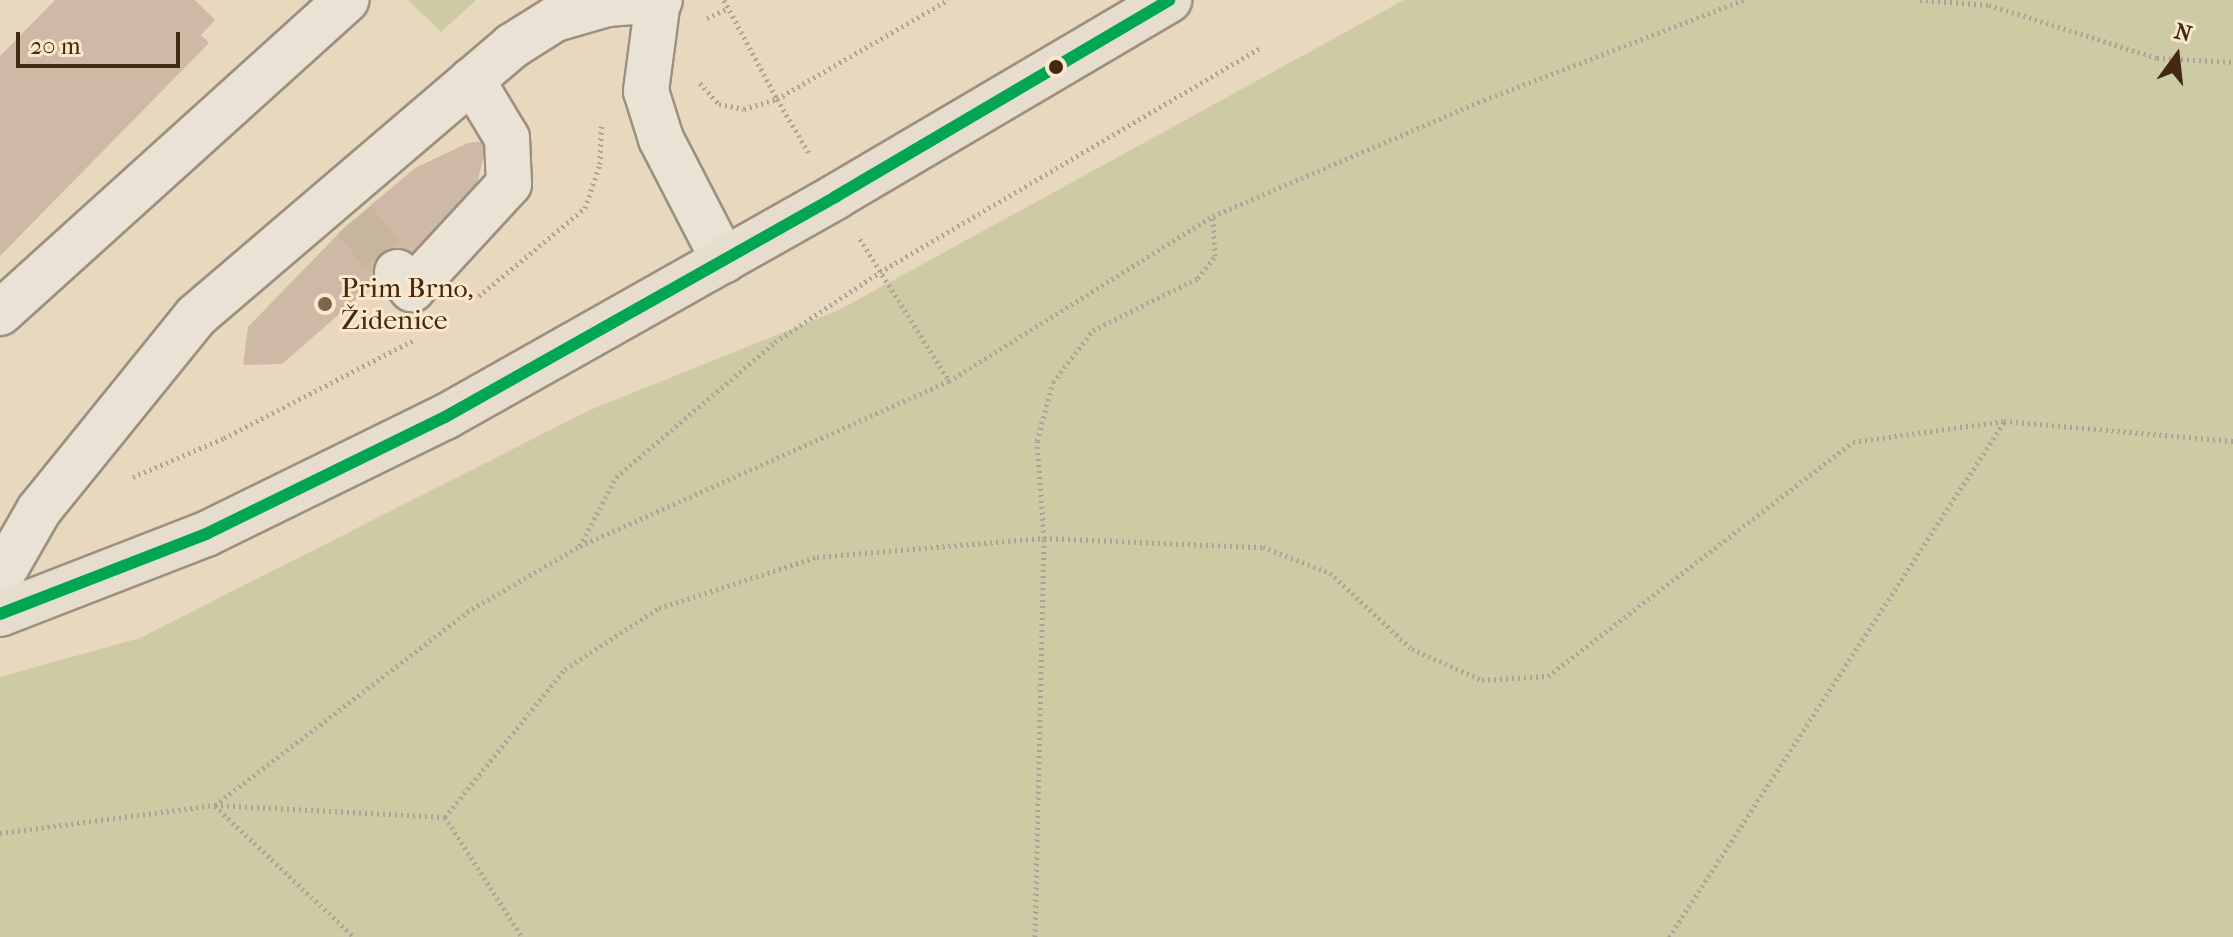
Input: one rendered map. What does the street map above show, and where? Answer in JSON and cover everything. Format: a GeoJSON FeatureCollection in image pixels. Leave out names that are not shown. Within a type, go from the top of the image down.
{"type":"FeatureCollection","features":[{"type":"Feature","properties":{"kind":"main road"},"geometry":{"type":"LineString","coordinates":[[0,614],[206,534],[445,417],[724,261],[1169,0]]}},
{"type":"Feature","properties":{"kind":"lane"},"geometry":{"type":"LineString","coordinates":[[0,313],[346,0]]}},
{"type":"Feature","properties":{"kind":"lane"},"geometry":{"type":"LineString","coordinates":[[0,578],[39,510],[148,369],[196,316],[344,208],[472,80],[512,46],[555,19],[607,4],[659,0],[646,91],[661,139],[724,261]]}},
{"type":"Feature","properties":{"kind":"lane"},"geometry":{"type":"LineString","coordinates":[[397,272],[412,289],[509,184],[507,138],[472,80]]}},
{"type":"Feature","properties":{"kind":"path"},"geometry":{"type":"LineString","coordinates":[[724,0],[777,99]]}},
{"type":"Feature","properties":{"kind":"path"},"geometry":{"type":"LineString","coordinates":[[697,77],[719,104],[744,109],[777,99],[948,0]]}},
{"type":"Feature","properties":{"kind":"path"},"geometry":{"type":"LineString","coordinates":[[215,805],[467,612],[580,546],[949,381],[1213,216],[1484,100],[1743,0]]}},
{"type":"Feature","properties":{"kind":"path"},"geometry":{"type":"LineString","coordinates":[[1920,0],[1989,5],[2157,58],[2233,62]]}},
{"type":"Feature","properties":{"kind":"path"},"geometry":{"type":"LineString","coordinates":[[702,29],[707,17],[728,8]]}},
{"type":"Feature","properties":{"kind":"path"},"geometry":{"type":"LineString","coordinates":[[580,546],[616,477],[775,342],[880,272],[1261,48]]}},
{"type":"Feature","properties":{"kind":"path"},"geometry":{"type":"LineString","coordinates":[[1035,937],[1044,538],[1037,441],[1053,382],[1093,330],[1198,278],[1215,256],[1213,216]]}},
{"type":"Feature","properties":{"kind":"path"},"geometry":{"type":"LineString","coordinates":[[880,272],[949,381]]}},
{"type":"Feature","properties":{"kind":"path"},"geometry":{"type":"LineString","coordinates":[[1671,937],[2004,421]]}},
{"type":"Feature","properties":{"kind":"path"},"geometry":{"type":"LineString","coordinates":[[445,817],[565,669],[659,608],[817,557],[1044,538],[1263,547],[1330,573],[1412,649],[1482,680],[1548,676],[1853,442],[2004,421],[2233,441]]}},
{"type":"Feature","properties":{"kind":"path"},"geometry":{"type":"LineString","coordinates":[[0,833],[215,805],[445,817]]}},
{"type":"Feature","properties":{"kind":"path"},"geometry":{"type":"LineString","coordinates":[[215,805],[354,937]]}},
{"type":"Feature","properties":{"kind":"path"},"geometry":{"type":"LineString","coordinates":[[445,817],[522,937]]}},
{"type":"Feature","properties":{"kind":"shaded area"},"geometry":{"type":"Polygon","coordinates":[[[408,0],[476,0],[441,32],[408,0]]]}},
{"type":"Feature","properties":{"kind":"shaded area"},"geometry":{"type":"Polygon","coordinates":[[[1404,0],[2233,0],[2233,937],[0,937],[0,677],[140,638],[590,410],[839,310],[1404,0]]]}},
{"type":"Feature","properties":{"kind":"building"},"geometry":{"type":"Polygon","coordinates":[[[55,0],[195,0],[215,20],[201,35],[209,43],[0,256],[0,56],[55,0]]]}},
{"type":"Feature","properties":{"kind":"building"},"geometry":{"type":"Polygon","coordinates":[[[488,141],[472,202],[382,285],[360,296],[282,364],[243,365],[248,327],[344,228],[415,168],[468,143],[488,141]]]}},
{"type":"Feature","properties":{"kind":"tunnel"},"geometry":{"type":"LineString","coordinates":[[354,220],[397,272]]}},
{"type":"Feature","properties":{"kind":"transit line"},"geometry":{"type":"LineString","coordinates":[[0,614],[206,534],[445,417],[835,197],[1169,0]]}},
{"type":"Feature","properties":{"kind":"place","name":"Prim Brno, Židenice"},"geometry":{"type":"Point","coordinates":[325,304]}}]}
